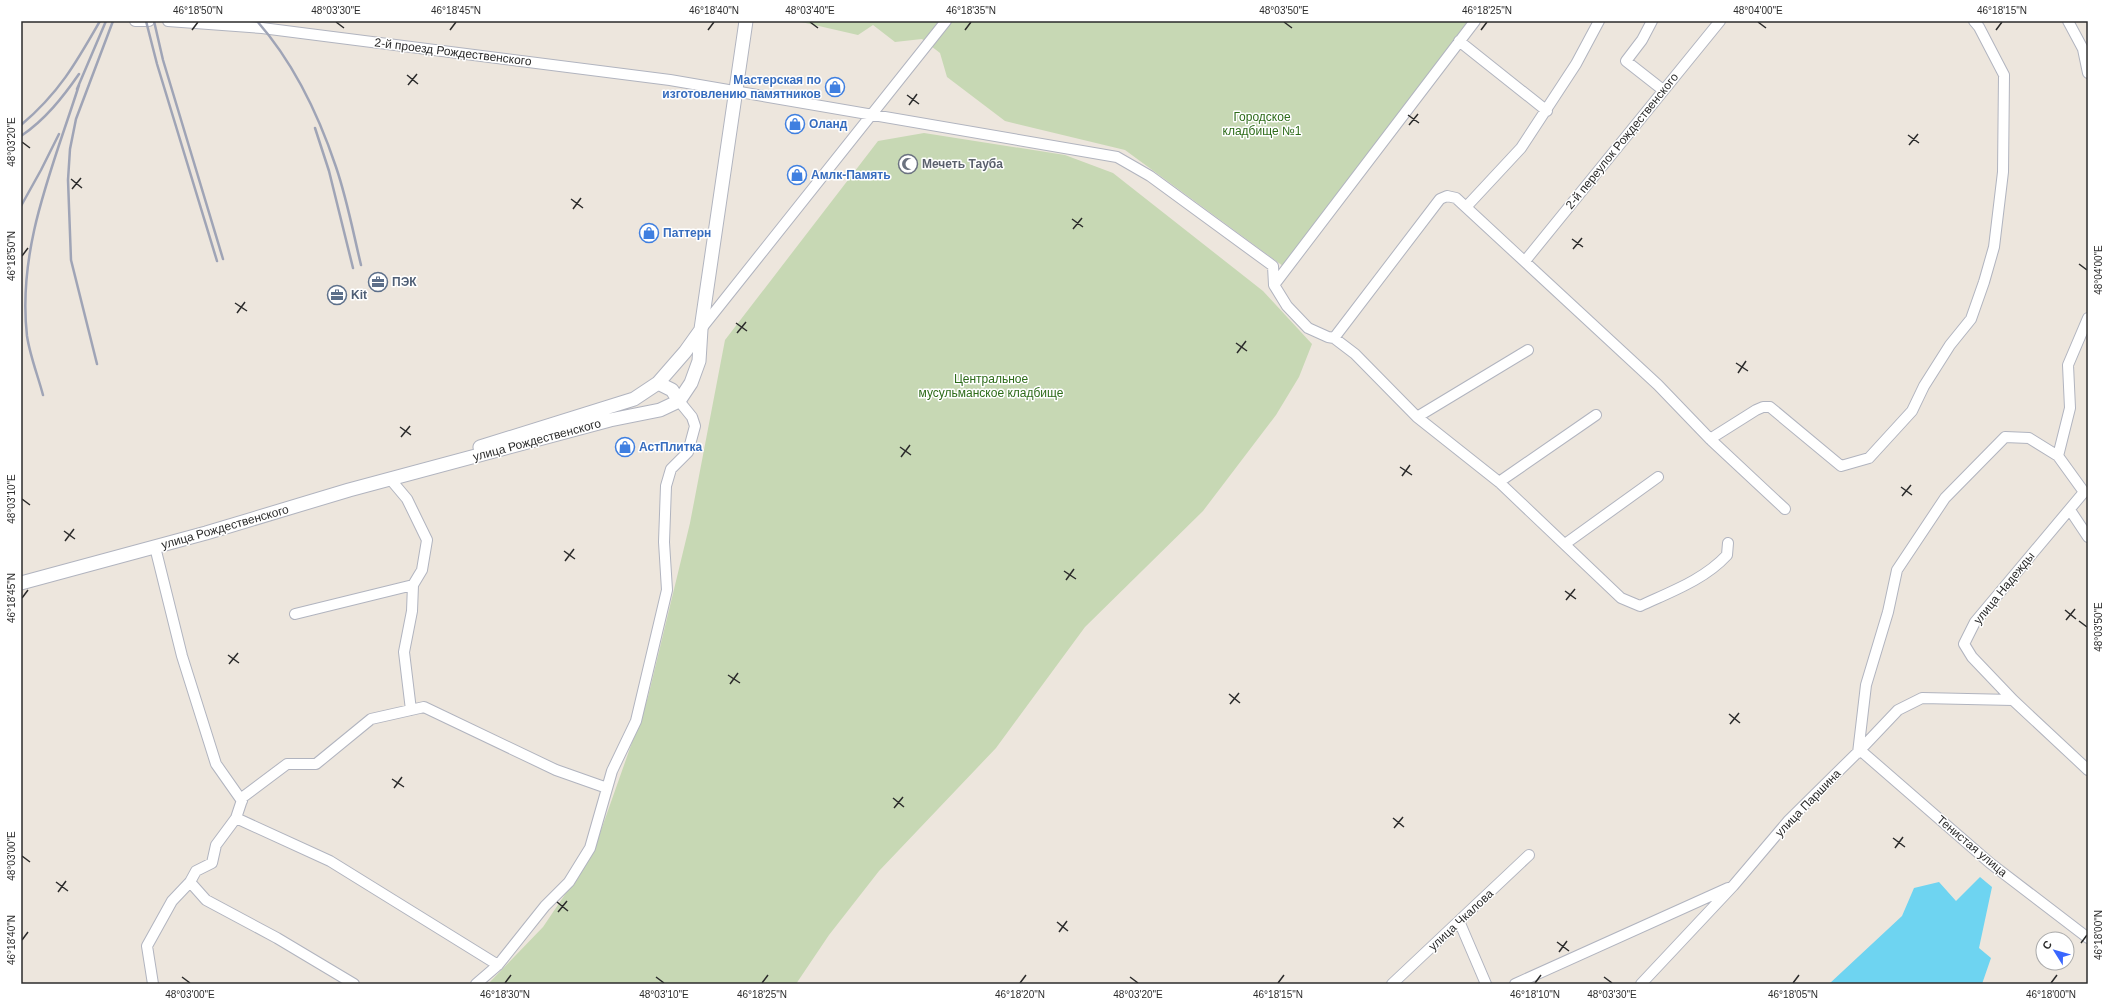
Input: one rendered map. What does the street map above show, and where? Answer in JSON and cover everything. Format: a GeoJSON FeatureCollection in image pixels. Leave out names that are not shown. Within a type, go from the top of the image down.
{"type":"FeatureCollection","features":[{"type":"Feature","properties":{"kind":"main road"},"geometry":{"type":"LineString","coordinates":[[350,490],[634,399],[653,387],[672,390],[679,402],[691,383],[699,361],[701,330],[746,21]]}},
{"type":"Feature","properties":{"kind":"main road"},"geometry":{"type":"LineString","coordinates":[[660,410],[650,404],[646,398],[653,387],[685,352],[701,330]]}},
{"type":"Feature","properties":{"kind":"main road","name":"улица Рождественского"},"geometry":{"type":"LineString","coordinates":[[21,583],[155,548],[350,490],[610,420],[660,410],[679,402]]}},
{"type":"Feature","properties":{"kind":"street"},"geometry":{"type":"LineString","coordinates":[[135,21],[149,21]]}},
{"type":"Feature","properties":{"kind":"street","name":"2-й проезд Рождественского"},"geometry":{"type":"LineString","coordinates":[[168,21],[262,28],[670,80],[1117,157],[1150,176],[1273,266],[1274,284]]}},
{"type":"Feature","properties":{"kind":"street"},"geometry":{"type":"LineString","coordinates":[[701,330],[946,21]]}},
{"type":"Feature","properties":{"kind":"street"},"geometry":{"type":"LineString","coordinates":[[1475,21],[1274,284],[1287,306],[1308,328],[1328,337],[1334,338],[1355,354],[1417,417],[1499,482],[1621,598],[1640,606],[1700,578],[1717,566],[1727,555],[1728,542]]}},
{"type":"Feature","properties":{"kind":"street"},"geometry":{"type":"LineString","coordinates":[[1467,206],[1521,148],[1547,111],[1599,21]]}},
{"type":"Feature","properties":{"kind":"street"},"geometry":{"type":"LineString","coordinates":[[1652,21],[1642,40],[1626,61],[1663,90]]}},
{"type":"Feature","properties":{"kind":"street","name":"2-й переулок Рождественского"},"geometry":{"type":"LineString","coordinates":[[1525,261],[1720,21]]}},
{"type":"Feature","properties":{"kind":"street"},"geometry":{"type":"LineString","coordinates":[[1710,439],[1756,410],[1763,407],[1770,407],[1841,466],[1869,458],[1912,411],[1924,386],[1950,345],[1971,319],[1994,247],[2003,172],[2004,75],[1979,27],[1974,21]]}},
{"type":"Feature","properties":{"kind":"street"},"geometry":{"type":"LineString","coordinates":[[2068,21],[2083,49],[2088,73]]}},
{"type":"Feature","properties":{"kind":"street"},"geometry":{"type":"LineString","coordinates":[[1460,41],[1547,111]]}},
{"type":"Feature","properties":{"kind":"street"},"geometry":{"type":"LineString","coordinates":[[1334,338],[1440,199],[1447,196],[1456,198],[1467,206],[1658,385],[1710,439],[1786,509]]}},
{"type":"Feature","properties":{"kind":"street"},"geometry":{"type":"LineString","coordinates":[[1859,752],[1866,684],[1888,612],[1897,570],[1945,498],[2004,437],[2029,438],[2058,456],[2070,408],[2068,365],[2088,318]]}},
{"type":"Feature","properties":{"kind":"street"},"geometry":{"type":"LineString","coordinates":[[1417,417],[1528,350]]}},
{"type":"Feature","properties":{"kind":"street"},"geometry":{"type":"LineString","coordinates":[[476,984],[498,965],[545,906],[569,882],[590,848],[612,771],[636,721],[667,590],[664,542],[666,486],[671,469],[688,452],[695,426],[692,417],[679,402]]}},
{"type":"Feature","properties":{"kind":"street"},"geometry":{"type":"LineString","coordinates":[[1499,482],[1596,415]]}},
{"type":"Feature","properties":{"kind":"street","name":"улица Надежды"},"geometry":{"type":"LineString","coordinates":[[2058,456],[2084,492],[1974,622],[1964,644],[1972,658],[2012,700],[2088,770]]}},
{"type":"Feature","properties":{"kind":"street"},"geometry":{"type":"LineString","coordinates":[[1565,544],[1658,477]]}},
{"type":"Feature","properties":{"kind":"street"},"geometry":{"type":"LineString","coordinates":[[391,480],[407,499],[427,540],[422,570],[414,585],[412,611],[404,652],[410,710]]}},
{"type":"Feature","properties":{"kind":"street"},"geometry":{"type":"LineString","coordinates":[[2070,510],[2088,537]]}},
{"type":"Feature","properties":{"kind":"street"},"geometry":{"type":"LineString","coordinates":[[155,548],[182,656],[216,764],[242,801]]}},
{"type":"Feature","properties":{"kind":"street"},"geometry":{"type":"LineString","coordinates":[[295,614],[414,585]]}},
{"type":"Feature","properties":{"kind":"street","name":"улица Паршина"},"geometry":{"type":"LineString","coordinates":[[1642,984],[1733,886],[1789,820],[1859,752],[1898,710],[1922,698],[2012,700]]}},
{"type":"Feature","properties":{"kind":"street"},"geometry":{"type":"LineString","coordinates":[[153,984],[147,946],[172,901],[190,882],[196,872],[212,863],[216,845],[236,818],[243,797],[286,764],[316,764],[371,719],[424,707],[556,770],[607,788]]}},
{"type":"Feature","properties":{"kind":"street","name":"Тенистая улица"},"geometry":{"type":"LineString","coordinates":[[1859,752],[1990,862],[2088,938]]}},
{"type":"Feature","properties":{"kind":"street"},"geometry":{"type":"LineString","coordinates":[[236,818],[330,861],[498,965]]}},
{"type":"Feature","properties":{"kind":"street","name":"улица Чкалова"},"geometry":{"type":"LineString","coordinates":[[1392,984],[1529,855]]}},
{"type":"Feature","properties":{"kind":"street"},"geometry":{"type":"LineString","coordinates":[[190,882],[206,900],[277,938],[354,984]]}},
{"type":"Feature","properties":{"kind":"street"},"geometry":{"type":"LineString","coordinates":[[1515,984],[1733,886]]}},
{"type":"Feature","properties":{"kind":"street"},"geometry":{"type":"LineString","coordinates":[[1459,921],[1486,984]]}},
{"type":"Feature","properties":{"kind":"green space","name":"Городское кладбище №1"},"geometry":{"type":"Polygon","coordinates":[[[797,21],[1472,21],[1283,266],[1125,150],[1005,121],[947,77],[940,53],[922,39],[895,42],[873,25],[858,35],[797,21]]]}},
{"type":"Feature","properties":{"kind":"green space","name":"Центральное мусульманское кладбище"},"geometry":{"type":"Polygon","coordinates":[[[924,133],[1065,155],[1113,173],[1263,291],[1312,344],[1299,377],[1276,415],[1203,511],[1085,627],[996,748],[879,871],[829,935],[796,984],[488,984],[543,927],[593,853],[648,697],[690,523],[725,340],[878,141],[924,133]]]}},
{"type":"Feature","properties":{"kind":"water"},"geometry":{"type":"Polygon","coordinates":[[[1980,877],[1992,887],[1979,948],[1991,958],[1982,984],[1829,984],[1902,916],[1914,888],[1939,882],[1956,901],[1980,877]]]}},
{"type":"Feature","properties":{"kind":"railway"},"geometry":{"type":"LineString","coordinates":[[21,125],[46,101],[66,77],[100,21]]}},
{"type":"Feature","properties":{"kind":"railway"},"geometry":{"type":"LineString","coordinates":[[77,89],[106,21]]}},
{"type":"Feature","properties":{"kind":"railway"},"geometry":{"type":"LineString","coordinates":[[97,364],[71,260],[68,180],[70,149],[76,119],[113,21]]}},
{"type":"Feature","properties":{"kind":"railway"},"geometry":{"type":"LineString","coordinates":[[146,21],[157,64],[217,261]]}},
{"type":"Feature","properties":{"kind":"railway"},"geometry":{"type":"LineString","coordinates":[[154,21],[163,60],[223,259]]}},
{"type":"Feature","properties":{"kind":"railway"},"geometry":{"type":"LineString","coordinates":[[257,21],[282,54],[304,90],[322,128],[343,191],[361,265]]}},
{"type":"Feature","properties":{"kind":"railway"},"geometry":{"type":"LineString","coordinates":[[21,136],[30,130],[53,108],[79,74]]}},
{"type":"Feature","properties":{"kind":"railway"},"geometry":{"type":"LineString","coordinates":[[43,395],[27,336],[25,303],[27,271],[32,240],[48,177],[79,85]]}},
{"type":"Feature","properties":{"kind":"railway"},"geometry":{"type":"LineString","coordinates":[[315,128],[329,171],[353,268]]}},
{"type":"Feature","properties":{"kind":"railway"},"geometry":{"type":"LineString","coordinates":[[21,206],[59,134]]}},
{"type":"Feature","properties":{"kind":"place","name":"Мастерская по изготовлению памятников"},"geometry":{"type":"Point","coordinates":[835,87]}},
{"type":"Feature","properties":{"kind":"place","name":"Оланд"},"geometry":{"type":"Point","coordinates":[795,124]}},
{"type":"Feature","properties":{"kind":"place","name":"Мечеть Тауба"},"geometry":{"type":"Point","coordinates":[908,164]}},
{"type":"Feature","properties":{"kind":"place","name":"Амлк-Память"},"geometry":{"type":"Point","coordinates":[797,175]}},
{"type":"Feature","properties":{"kind":"place","name":"Паттерн"},"geometry":{"type":"Point","coordinates":[649,233]}},
{"type":"Feature","properties":{"kind":"place","name":"ПЭК"},"geometry":{"type":"Point","coordinates":[378,282]}},
{"type":"Feature","properties":{"kind":"place","name":"Kit"},"geometry":{"type":"Point","coordinates":[337,295]}},
{"type":"Feature","properties":{"kind":"place","name":"АстПлитка"},"geometry":{"type":"Point","coordinates":[625,447]}}]}
